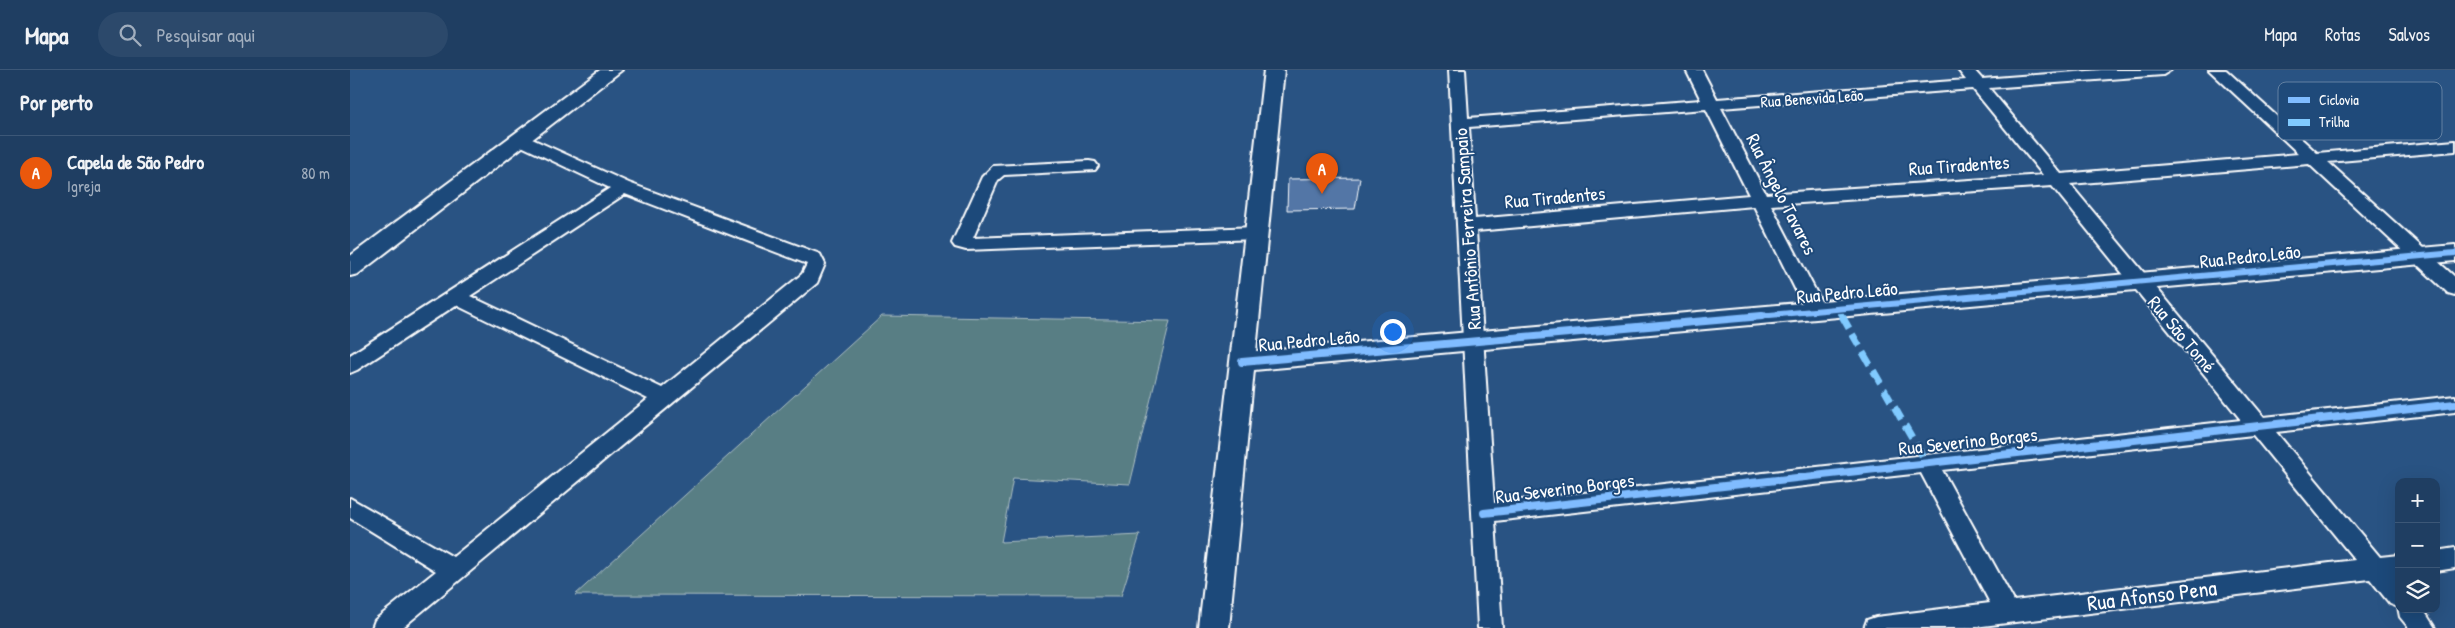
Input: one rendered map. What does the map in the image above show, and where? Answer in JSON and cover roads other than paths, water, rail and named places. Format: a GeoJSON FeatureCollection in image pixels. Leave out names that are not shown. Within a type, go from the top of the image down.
{"type":"FeatureCollection","features":[{"type":"Feature","properties":{"kind":"street"},"geometry":{"type":"LineString","coordinates":[[350,268],[612,70]]}},
{"type":"Feature","properties":{"kind":"street"},"geometry":{"type":"LineString","coordinates":[[1214,628],[1274,70]]}},
{"type":"Feature","properties":{"kind":"street","name":"Rua Antônio Ferreira Sampaio"},"geometry":{"type":"LineString","coordinates":[[1457,70],[1490,628]]}},
{"type":"Feature","properties":{"kind":"street","name":"Rua Ângelo Tavares"},"geometry":{"type":"LineString","coordinates":[[1694,70],[1762,200],[1816,311]]}},
{"type":"Feature","properties":{"kind":"street","name":"Rua Benevida Leão"},"geometry":{"type":"LineString","coordinates":[[1460,123],[1713,106],[1973,77],[2163,70]]}},
{"type":"Feature","properties":{"kind":"street"},"geometry":{"type":"LineString","coordinates":[[2217,70],[2278,126]]}},
{"type":"Feature","properties":{"kind":"street","name":"Rua São Tomé"},"geometry":{"type":"LineString","coordinates":[[1973,77],[2139,283],[2258,425],[2387,567],[2395,587]]}},
{"type":"Feature","properties":{"kind":"street"},"geometry":{"type":"LineString","coordinates":[[384,628],[810,278],[816,264],[812,258],[623,187],[521,140]]}},
{"type":"Feature","properties":{"kind":"street"},"geometry":{"type":"LineString","coordinates":[[2293,140],[2455,288]]}},
{"type":"Feature","properties":{"kind":"street","name":"Rua Tiradentes"},"geometry":{"type":"LineString","coordinates":[[1466,226],[1762,200],[2056,180],[2455,146]]}},
{"type":"Feature","properties":{"kind":"street"},"geometry":{"type":"LineString","coordinates":[[1089,166],[998,170],[991,177],[961,243],[1256,233]]}},
{"type":"Feature","properties":{"kind":"street"},"geometry":{"type":"LineString","coordinates":[[350,365],[623,187]]}},
{"type":"Feature","properties":{"kind":"street","name":"Rua Pedro Leão"},"geometry":{"type":"LineString","coordinates":[[1242,362],[2139,283],[2455,253]]}},
{"type":"Feature","properties":{"kind":"street"},"geometry":{"type":"LineString","coordinates":[[454,296],[664,398]]}},
{"type":"Feature","properties":{"kind":"street","name":"Rua Severino Borges"},"geometry":{"type":"LineString","coordinates":[[1484,513],[2455,404]]}},
{"type":"Feature","properties":{"kind":"street"},"geometry":{"type":"LineString","coordinates":[[1926,462],[1997,618]]}},
{"type":"Feature","properties":{"kind":"street"},"geometry":{"type":"LineString","coordinates":[[350,507],[454,570]]}},
{"type":"Feature","properties":{"kind":"street"},"geometry":{"type":"LineString","coordinates":[[2440,560],[2455,558]]}},
{"type":"Feature","properties":{"kind":"street","name":"Rua Afonso Pena"},"geometry":{"type":"LineString","coordinates":[[1876,628],[1997,618],[2387,567]]}},
{"type":"Feature","properties":{"kind":"street"},"geometry":{"type":"LineString","coordinates":[[2411,613],[2423,628]]}},
{"type":"Feature","properties":{"kind":"place","name":"Capela de São Pedro"},"geometry":{"type":"Point","coordinates":[1322,194]}}]}
